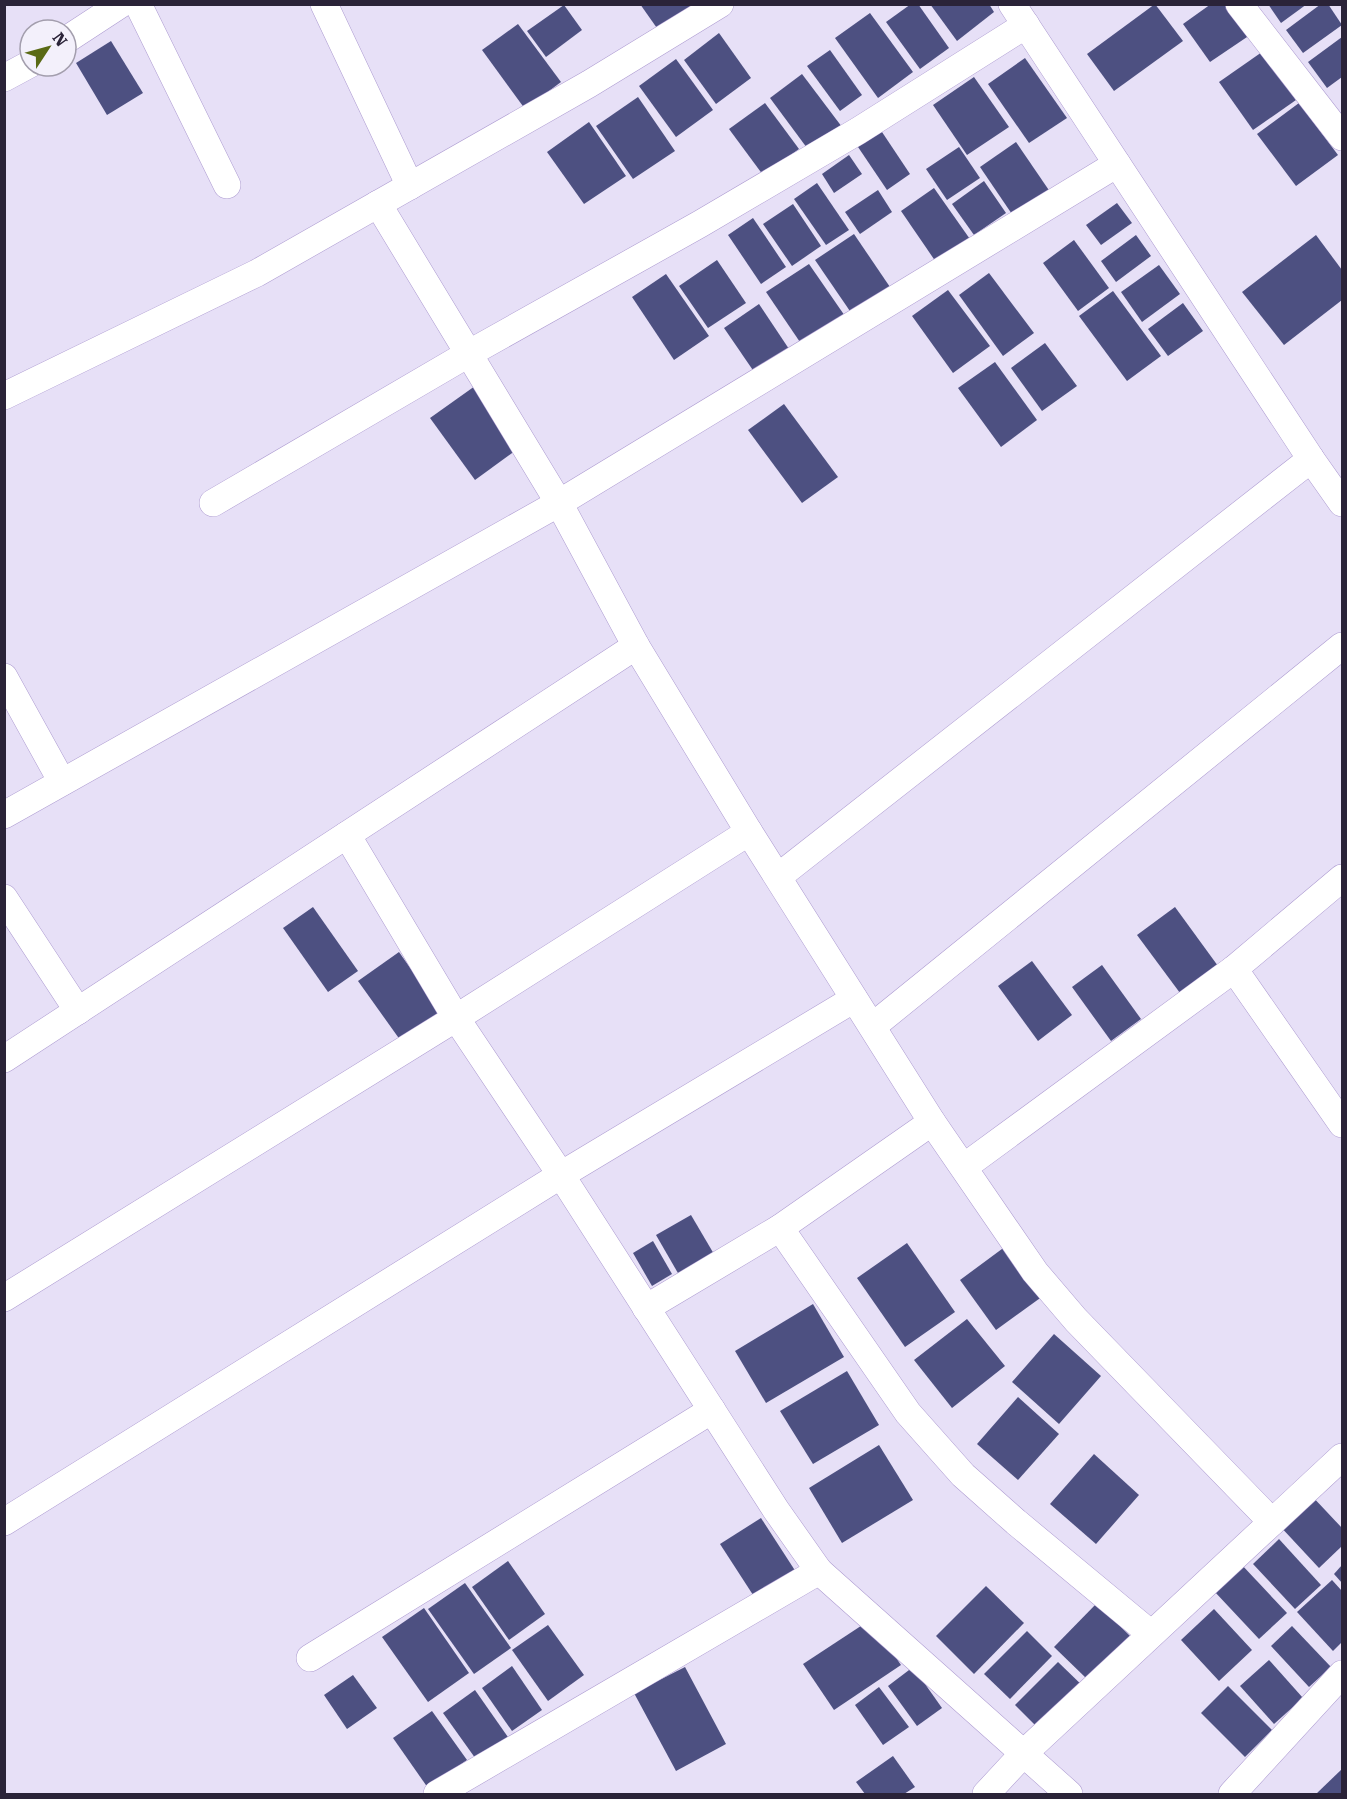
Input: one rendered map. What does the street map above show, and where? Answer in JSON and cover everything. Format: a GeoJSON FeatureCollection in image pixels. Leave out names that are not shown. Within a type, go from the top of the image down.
{"type":"FeatureCollection","features":[{"type":"Feature","properties":{"kind":"street"},"geometry":{"type":"LineString","coordinates":[[78,32],[120,4]]}},
{"type":"Feature","properties":{"kind":"street"},"geometry":{"type":"LineString","coordinates":[[138,4],[227,185]]}},
{"type":"Feature","properties":{"kind":"street"},"geometry":{"type":"LineString","coordinates":[[324,4],[411,186]]}},
{"type":"Feature","properties":{"kind":"street"},"geometry":{"type":"LineString","coordinates":[[4,396],[257,273],[590,84],[720,4]]}},
{"type":"Feature","properties":{"kind":"street"},"geometry":{"type":"LineString","coordinates":[[1239,4],[1342,137]]}},
{"type":"Feature","properties":{"kind":"street"},"geometry":{"type":"LineString","coordinates":[[213,503],[468,354],[700,224],[838,142],[1019,15],[1342,503]]}},
{"type":"Feature","properties":{"kind":"street"},"geometry":{"type":"LineString","coordinates":[[4,78],[18,70]]}},
{"type":"Feature","properties":{"kind":"street"},"geometry":{"type":"LineString","coordinates":[[4,815],[559,503],[1117,164]]}},
{"type":"Feature","properties":{"kind":"street"},"geometry":{"type":"LineString","coordinates":[[378,204],[559,503],[636,646],[749,832],[779,876],[932,1122],[1035,1272],[1076,1320],[1272,1522]]}},
{"type":"Feature","properties":{"kind":"street"},"geometry":{"type":"LineString","coordinates":[[779,876],[1311,459]]}},
{"type":"Feature","properties":{"kind":"street"},"geometry":{"type":"LineString","coordinates":[[4,1059],[636,646]]}},
{"type":"Feature","properties":{"kind":"street"},"geometry":{"type":"LineString","coordinates":[[873,1026],[1342,646]]}},
{"type":"Feature","properties":{"kind":"street"},"geometry":{"type":"LineString","coordinates":[[4,677],[62,782]]}},
{"type":"Feature","properties":{"kind":"street"},"geometry":{"type":"LineString","coordinates":[[4,1298],[456,1018],[749,832]]}},
{"type":"Feature","properties":{"kind":"street"},"geometry":{"type":"LineString","coordinates":[[347,835],[456,1018],[561,1175],[776,1510],[819,1571],[1069,1794]]}},
{"type":"Feature","properties":{"kind":"street"},"geometry":{"type":"LineString","coordinates":[[964,1167],[1234,969],[1342,878]]}},
{"type":"Feature","properties":{"kind":"street"},"geometry":{"type":"LineString","coordinates":[[4,898],[78,1011]]}},
{"type":"Feature","properties":{"kind":"street"},"geometry":{"type":"LineString","coordinates":[[1234,969],[1342,1124]]}},
{"type":"Feature","properties":{"kind":"street"},"geometry":{"type":"LineString","coordinates":[[4,1522],[561,1175],[854,999]]}},
{"type":"Feature","properties":{"kind":"street"},"geometry":{"type":"LineString","coordinates":[[646,1308],[780,1228],[932,1122]]}},
{"type":"Feature","properties":{"kind":"street"},"geometry":{"type":"LineString","coordinates":[[780,1228],[908,1413],[963,1475],[1151,1634]]}},
{"type":"Feature","properties":{"kind":"street"},"geometry":{"type":"LineString","coordinates":[[310,1658],[712,1410]]}},
{"type":"Feature","properties":{"kind":"street"},"geometry":{"type":"LineString","coordinates":[[986,1794],[1024,1753],[1342,1457]]}},
{"type":"Feature","properties":{"kind":"street"},"geometry":{"type":"LineString","coordinates":[[437,1794],[819,1571]]}},
{"type":"Feature","properties":{"kind":"street"},"geometry":{"type":"LineString","coordinates":[[1232,1794],[1342,1674]]}},
{"type":"Feature","properties":{"kind":"building"},"geometry":{"type":"Polygon","coordinates":[[[640,4],[695,4],[659,31],[640,4]]]}},
{"type":"Feature","properties":{"kind":"building"},"geometry":{"type":"Polygon","coordinates":[[[911,4],[918,4],[949,48],[920,69],[886,22],[911,4]]]}},
{"type":"Feature","properties":{"kind":"building"},"geometry":{"type":"Polygon","coordinates":[[[930,4],[989,4],[994,12],[957,41],[930,4]]]}},
{"type":"Feature","properties":{"kind":"building"},"geometry":{"type":"Polygon","coordinates":[[[1155,4],[1183,41],[1114,91],[1087,54],[1155,4]]]}},
{"type":"Feature","properties":{"kind":"building"},"geometry":{"type":"Polygon","coordinates":[[[1211,4],[1229,4],[1250,35],[1210,62],[1183,24],[1211,4]]]}},
{"type":"Feature","properties":{"kind":"building"},"geometry":{"type":"Polygon","coordinates":[[[1268,4],[1307,4],[1281,23],[1268,4]]]}},
{"type":"Feature","properties":{"kind":"building"},"geometry":{"type":"Polygon","coordinates":[[[1321,4],[1328,4],[1342,25],[1303,53],[1286,30],[1321,4]]]}},
{"type":"Feature","properties":{"kind":"building"},"geometry":{"type":"Polygon","coordinates":[[[564,5],[582,30],[546,57],[527,31],[564,5]]]}},
{"type":"Feature","properties":{"kind":"building"},"geometry":{"type":"Polygon","coordinates":[[[870,13],[913,72],[878,98],[835,38],[870,13]]]}},
{"type":"Feature","properties":{"kind":"building"},"geometry":{"type":"Polygon","coordinates":[[[518,24],[561,82],[525,109],[482,50],[518,24]]]}},
{"type":"Feature","properties":{"kind":"building"},"geometry":{"type":"Polygon","coordinates":[[[719,33],[751,78],[716,104],[684,60],[719,33]]]}},
{"type":"Feature","properties":{"kind":"building"},"geometry":{"type":"Polygon","coordinates":[[[1342,37],[1342,77],[1327,88],[1308,62],[1342,37]]]}},
{"type":"Feature","properties":{"kind":"building"},"geometry":{"type":"Polygon","coordinates":[[[111,41],[143,93],[107,115],[78,66],[78,62],[111,41]]]}},
{"type":"Feature","properties":{"kind":"building"},"geometry":{"type":"Polygon","coordinates":[[[830,50],[862,95],[840,111],[807,66],[830,50]]]}},
{"type":"Feature","properties":{"kind":"building"},"geometry":{"type":"Polygon","coordinates":[[[1262,52],[1296,100],[1253,130],[1219,82],[1262,52]]]}},
{"type":"Feature","properties":{"kind":"building"},"geometry":{"type":"Polygon","coordinates":[[[1025,58],[1067,118],[1029,143],[988,84],[1025,58]]]}},
{"type":"Feature","properties":{"kind":"building"},"geometry":{"type":"Polygon","coordinates":[[[676,59],[713,110],[676,137],[639,86],[676,59]]]}},
{"type":"Feature","properties":{"kind":"building"},"geometry":{"type":"Polygon","coordinates":[[[802,74],[842,127],[810,152],[770,98],[802,74]]]}},
{"type":"Feature","properties":{"kind":"building"},"geometry":{"type":"Polygon","coordinates":[[[974,77],[1009,127],[967,155],[933,105],[974,77]]]}},
{"type":"Feature","properties":{"kind":"building"},"geometry":{"type":"Polygon","coordinates":[[[638,97],[675,151],[633,179],[596,126],[638,97]]]}},
{"type":"Feature","properties":{"kind":"building"},"geometry":{"type":"Polygon","coordinates":[[[765,103],[799,149],[763,175],[729,129],[765,103]]]}},
{"type":"Feature","properties":{"kind":"building"},"geometry":{"type":"Polygon","coordinates":[[[1299,103],[1338,155],[1296,186],[1257,134],[1299,103]]]}},
{"type":"Feature","properties":{"kind":"building"},"geometry":{"type":"Polygon","coordinates":[[[589,122],[626,176],[584,204],[547,152],[589,122]]]}},
{"type":"Feature","properties":{"kind":"building"},"geometry":{"type":"Polygon","coordinates":[[[880,129],[910,174],[887,190],[856,144],[880,129]]]}},
{"type":"Feature","properties":{"kind":"building"},"geometry":{"type":"Polygon","coordinates":[[[1016,142],[1057,202],[1020,226],[980,167],[1016,142]]]}},
{"type":"Feature","properties":{"kind":"building"},"geometry":{"type":"Polygon","coordinates":[[[959,147],[980,178],[947,200],[926,169],[959,147]]]}},
{"type":"Feature","properties":{"kind":"building"},"geometry":{"type":"Polygon","coordinates":[[[849,155],[862,174],[834,193],[822,174],[849,155]]]}},
{"type":"Feature","properties":{"kind":"building"},"geometry":{"type":"Polygon","coordinates":[[[984,181],[1006,213],[974,235],[952,204],[984,181]]]}},
{"type":"Feature","properties":{"kind":"building"},"geometry":{"type":"Polygon","coordinates":[[[817,183],[849,230],[826,245],[794,199],[817,183]]]}},
{"type":"Feature","properties":{"kind":"building"},"geometry":{"type":"Polygon","coordinates":[[[934,188],[972,242],[938,265],[901,211],[934,188]]]}},
{"type":"Feature","properties":{"kind":"building"},"geometry":{"type":"Polygon","coordinates":[[[878,190],[892,212],[860,234],[845,212],[878,190]]]}},
{"type":"Feature","properties":{"kind":"building"},"geometry":{"type":"Polygon","coordinates":[[[1117,203],[1132,223],[1101,245],[1086,225],[1117,203]]]}},
{"type":"Feature","properties":{"kind":"building"},"geometry":{"type":"Polygon","coordinates":[[[793,204],[821,246],[792,266],[763,224],[793,204]]]}},
{"type":"Feature","properties":{"kind":"building"},"geometry":{"type":"Polygon","coordinates":[[[753,218],[786,267],[761,284],[728,235],[753,218]]]}},
{"type":"Feature","properties":{"kind":"building"},"geometry":{"type":"Polygon","coordinates":[[[854,234],[892,290],[854,317],[815,260],[854,234]]]}},
{"type":"Feature","properties":{"kind":"building"},"geometry":{"type":"Polygon","coordinates":[[[1136,235],[1151,256],[1116,282],[1101,261],[1136,235]]]}},
{"type":"Feature","properties":{"kind":"building"},"geometry":{"type":"Polygon","coordinates":[[[1316,235],[1342,270],[1342,300],[1284,345],[1242,292],[1316,235]]]}},
{"type":"Feature","properties":{"kind":"building"},"geometry":{"type":"Polygon","coordinates":[[[1074,240],[1109,288],[1078,311],[1043,263],[1074,240]]]}},
{"type":"Feature","properties":{"kind":"building"},"geometry":{"type":"Polygon","coordinates":[[[717,260],[746,303],[708,328],[679,286],[717,260]]]}},
{"type":"Feature","properties":{"kind":"building"},"geometry":{"type":"Polygon","coordinates":[[[809,264],[847,319],[804,348],[766,292],[809,264]]]}},
{"type":"Feature","properties":{"kind":"building"},"geometry":{"type":"Polygon","coordinates":[[[1159,265],[1180,294],[1142,322],[1121,292],[1159,265]]]}},
{"type":"Feature","properties":{"kind":"building"},"geometry":{"type":"Polygon","coordinates":[[[989,273],[1034,333],[1003,356],[959,295],[989,273]]]}},
{"type":"Feature","properties":{"kind":"building"},"geometry":{"type":"Polygon","coordinates":[[[666,274],[709,336],[674,360],[632,297],[666,274]]]}},
{"type":"Feature","properties":{"kind":"building"},"geometry":{"type":"Polygon","coordinates":[[[948,290],[990,346],[953,373],[912,316],[948,290]]]}},
{"type":"Feature","properties":{"kind":"building"},"geometry":{"type":"Polygon","coordinates":[[[1113,291],[1161,356],[1127,381],[1079,316],[1113,291]]]}},
{"type":"Feature","properties":{"kind":"building"},"geometry":{"type":"Polygon","coordinates":[[[1183,303],[1203,331],[1168,356],[1148,329],[1183,303]]]}},
{"type":"Feature","properties":{"kind":"building"},"geometry":{"type":"Polygon","coordinates":[[[759,304],[793,355],[759,379],[724,328],[759,304]]]}},
{"type":"Feature","properties":{"kind":"building"},"geometry":{"type":"Polygon","coordinates":[[[1045,343],[1077,386],[1042,411],[1011,368],[1045,343]]]}},
{"type":"Feature","properties":{"kind":"building"},"geometry":{"type":"Polygon","coordinates":[[[995,362],[1037,420],[1001,447],[958,388],[995,362]]]}},
{"type":"Feature","properties":{"kind":"building"},"geometry":{"type":"Polygon","coordinates":[[[475,386],[519,448],[475,480],[430,418],[475,386]]]}},
{"type":"Feature","properties":{"kind":"building"},"geometry":{"type":"Polygon","coordinates":[[[784,404],[838,477],[802,503],[748,430],[784,404]]]}},
{"type":"Feature","properties":{"kind":"building"},"geometry":{"type":"Polygon","coordinates":[[[313,907],[358,971],[328,992],[283,928],[313,907]]]}},
{"type":"Feature","properties":{"kind":"building"},"geometry":{"type":"Polygon","coordinates":[[[1175,907],[1218,966],[1180,993],[1137,935],[1175,907]]]}},
{"type":"Feature","properties":{"kind":"building"},"geometry":{"type":"Polygon","coordinates":[[[399,952],[444,1016],[403,1044],[358,981],[399,952]]]}},
{"type":"Feature","properties":{"kind":"building"},"geometry":{"type":"Polygon","coordinates":[[[1032,961],[1072,1015],[1038,1041],[998,986],[1032,961]]]}},
{"type":"Feature","properties":{"kind":"building"},"geometry":{"type":"Polygon","coordinates":[[[1102,965],[1141,1019],[1111,1041],[1072,987],[1102,965]]]}},
{"type":"Feature","properties":{"kind":"building"},"geometry":{"type":"Polygon","coordinates":[[[691,1215],[721,1266],[686,1287],[656,1235],[691,1215]]]}},
{"type":"Feature","properties":{"kind":"building"},"geometry":{"type":"Polygon","coordinates":[[[653,1241],[672,1274],[652,1286],[633,1253],[653,1241]]]}},
{"type":"Feature","properties":{"kind":"building"},"geometry":{"type":"Polygon","coordinates":[[[907,1243],[955,1312],[905,1347],[857,1278],[907,1243]]]}},
{"type":"Feature","properties":{"kind":"building"},"geometry":{"type":"Polygon","coordinates":[[[1006,1246],[1043,1296],[996,1330],[960,1280],[1006,1246]]]}},
{"type":"Feature","properties":{"kind":"building"},"geometry":{"type":"Polygon","coordinates":[[[813,1304],[844,1357],[766,1403],[735,1351],[813,1304]]]}},
{"type":"Feature","properties":{"kind":"building"},"geometry":{"type":"Polygon","coordinates":[[[967,1319],[1005,1366],[952,1408],[914,1360],[967,1319]]]}},
{"type":"Feature","properties":{"kind":"building"},"geometry":{"type":"Polygon","coordinates":[[[1054,1334],[1101,1376],[1059,1424],[1012,1382],[1054,1334]]]}},
{"type":"Feature","properties":{"kind":"building"},"geometry":{"type":"Polygon","coordinates":[[[847,1371],[879,1425],[813,1464],[780,1411],[847,1371]]]}},
{"type":"Feature","properties":{"kind":"building"},"geometry":{"type":"Polygon","coordinates":[[[1018,1397],[1059,1434],[1018,1480],[977,1444],[1018,1397]]]}},
{"type":"Feature","properties":{"kind":"building"},"geometry":{"type":"Polygon","coordinates":[[[879,1445],[913,1500],[842,1543],[809,1488],[879,1445]]]}},
{"type":"Feature","properties":{"kind":"building"},"geometry":{"type":"Polygon","coordinates":[[[1094,1454],[1139,1495],[1096,1544],[1050,1504],[1094,1454]]]}},
{"type":"Feature","properties":{"kind":"building"},"geometry":{"type":"Polygon","coordinates":[[[1310,1494],[1342,1528],[1342,1546],[1319,1568],[1278,1524],[1310,1494]]]}},
{"type":"Feature","properties":{"kind":"building"},"geometry":{"type":"Polygon","coordinates":[[[761,1518],[796,1572],[755,1598],[720,1544],[761,1518]]]}},
{"type":"Feature","properties":{"kind":"building"},"geometry":{"type":"Polygon","coordinates":[[[1279,1539],[1321,1585],[1295,1609],[1253,1564],[1279,1539]]]}},
{"type":"Feature","properties":{"kind":"building"},"geometry":{"type":"Polygon","coordinates":[[[508,1561],[545,1614],[509,1640],[472,1587],[508,1561]]]}},
{"type":"Feature","properties":{"kind":"building"},"geometry":{"type":"Polygon","coordinates":[[[1241,1564],[1287,1613],[1259,1639],[1214,1591],[1241,1564]]]}},
{"type":"Feature","properties":{"kind":"building"},"geometry":{"type":"Polygon","coordinates":[[[1342,1565],[1342,1583],[1334,1574],[1342,1565]]]}},
{"type":"Feature","properties":{"kind":"building"},"geometry":{"type":"Polygon","coordinates":[[[1332,1580],[1342,1591],[1342,1642],[1333,1651],[1297,1612],[1332,1580]]]}},
{"type":"Feature","properties":{"kind":"building"},"geometry":{"type":"Polygon","coordinates":[[[465,1583],[511,1648],[474,1674],[428,1609],[465,1583]]]}},
{"type":"Feature","properties":{"kind":"building"},"geometry":{"type":"Polygon","coordinates":[[[986,1586],[1024,1623],[974,1674],[936,1636],[986,1586]]]}},
{"type":"Feature","properties":{"kind":"building"},"geometry":{"type":"Polygon","coordinates":[[[1097,1603],[1130,1636],[1087,1679],[1054,1647],[1097,1603]]]}},
{"type":"Feature","properties":{"kind":"building"},"geometry":{"type":"Polygon","coordinates":[[[424,1608],[469,1673],[428,1702],[382,1637],[424,1608]]]}},
{"type":"Feature","properties":{"kind":"building"},"geometry":{"type":"Polygon","coordinates":[[[1214,1609],[1252,1650],[1219,1681],[1181,1640],[1214,1609]]]}},
{"type":"Feature","properties":{"kind":"building"},"geometry":{"type":"Polygon","coordinates":[[[870,1620],[901,1665],[834,1710],[803,1664],[870,1620]]]}},
{"type":"Feature","properties":{"kind":"building"},"geometry":{"type":"Polygon","coordinates":[[[548,1625],[584,1675],[548,1701],[512,1650],[548,1625]]]}},
{"type":"Feature","properties":{"kind":"building"},"geometry":{"type":"Polygon","coordinates":[[[1292,1626],[1331,1667],[1309,1687],[1271,1646],[1292,1626]]]}},
{"type":"Feature","properties":{"kind":"building"},"geometry":{"type":"Polygon","coordinates":[[[1027,1631],[1052,1656],[1010,1699],[984,1674],[1027,1631]]]}},
{"type":"Feature","properties":{"kind":"building"},"geometry":{"type":"Polygon","coordinates":[[[1269,1660],[1303,1698],[1274,1724],[1240,1686],[1269,1660]]]}},
{"type":"Feature","properties":{"kind":"building"},"geometry":{"type":"Polygon","coordinates":[[[1058,1662],[1088,1691],[1045,1735],[1015,1705],[1058,1662]]]}},
{"type":"Feature","properties":{"kind":"building"},"geometry":{"type":"Polygon","coordinates":[[[512,1666],[542,1710],[512,1731],[482,1688],[512,1666]]]}},
{"type":"Feature","properties":{"kind":"building"},"geometry":{"type":"Polygon","coordinates":[[[685,1667],[726,1744],[676,1771],[634,1693],[685,1667]]]}},
{"type":"Feature","properties":{"kind":"building"},"geometry":{"type":"Polygon","coordinates":[[[913,1667],[942,1708],[917,1726],[888,1686],[913,1667]]]}},
{"type":"Feature","properties":{"kind":"building"},"geometry":{"type":"Polygon","coordinates":[[[353,1675],[377,1708],[347,1729],[324,1695],[353,1675]]]}},
{"type":"Feature","properties":{"kind":"building"},"geometry":{"type":"Polygon","coordinates":[[[1228,1686],[1272,1730],[1245,1757],[1201,1713],[1228,1686]]]}},
{"type":"Feature","properties":{"kind":"building"},"geometry":{"type":"Polygon","coordinates":[[[879,1687],[909,1727],[883,1745],[855,1705],[879,1687]]]}},
{"type":"Feature","properties":{"kind":"building"},"geometry":{"type":"Polygon","coordinates":[[[475,1690],[510,1740],[478,1762],[443,1713],[475,1690]]]}},
{"type":"Feature","properties":{"kind":"building"},"geometry":{"type":"Polygon","coordinates":[[[432,1711],[467,1760],[428,1788],[393,1738],[432,1711]]]}},
{"type":"Feature","properties":{"kind":"building"},"geometry":{"type":"Polygon","coordinates":[[[893,1756],[915,1787],[904,1794],[865,1794],[856,1782],[893,1756]]]}},
{"type":"Feature","properties":{"kind":"building"},"geometry":{"type":"Polygon","coordinates":[[[1342,1769],[1342,1794],[1316,1794],[1342,1769]]]}}]}
